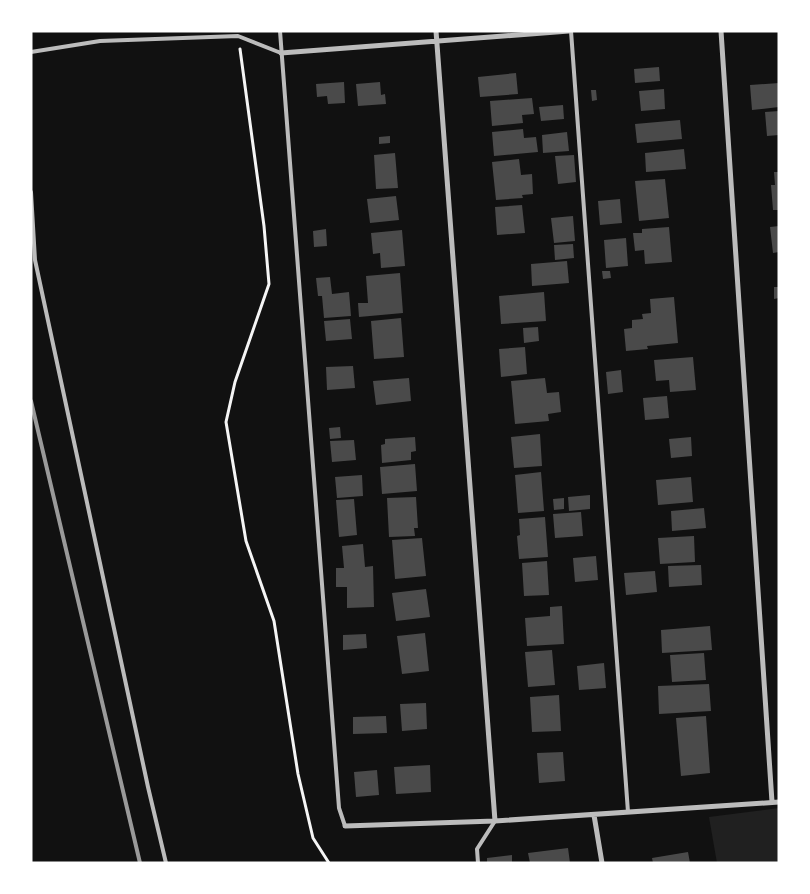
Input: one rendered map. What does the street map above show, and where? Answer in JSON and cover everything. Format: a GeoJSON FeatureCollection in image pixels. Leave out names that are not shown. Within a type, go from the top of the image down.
{"type":"FeatureCollection","features":[{"type":"Feature","properties":{"kind":"street"},"geometry":{"type":"LineString","coordinates":[[436,31],[495,821]]}},
{"type":"Feature","properties":{"kind":"street"},"geometry":{"type":"LineString","coordinates":[[281,53],[570,31]]}},
{"type":"Feature","properties":{"kind":"street"},"geometry":{"type":"LineString","coordinates":[[721,31],[772,802]]}},
{"type":"Feature","properties":{"kind":"street"},"geometry":{"type":"LineString","coordinates":[[346,826],[495,821],[779,802]]}},
{"type":"Feature","properties":{"kind":"street"},"geometry":{"type":"LineString","coordinates":[[594,815],[602,863]]}},
{"type":"Feature","properties":{"kind":"lane"},"geometry":{"type":"LineString","coordinates":[[280,31],[339,808],[346,826]]}},
{"type":"Feature","properties":{"kind":"lane"},"geometry":{"type":"LineString","coordinates":[[570,31],[628,812]]}},
{"type":"Feature","properties":{"kind":"lane"},"geometry":{"type":"LineString","coordinates":[[31,52],[100,41],[238,36],[281,53]]}},
{"type":"Feature","properties":{"kind":"lane"},"geometry":{"type":"LineString","coordinates":[[31,192],[35,260],[166,863]]}},
{"type":"Feature","properties":{"kind":"lane"},"geometry":{"type":"LineString","coordinates":[[478,863],[478,849],[495,821]]}},
{"type":"Feature","properties":{"kind":"path"},"geometry":{"type":"LineString","coordinates":[[238,36],[270,284],[235,382],[226,422],[246,541],[274,621],[298,774],[313,838],[329,863]]}},
{"type":"Feature","properties":{"kind":"shaded area"},"geometry":{"type":"Polygon","coordinates":[[[779,808],[779,863],[717,863],[709,817],[779,808]]]}},
{"type":"Feature","properties":{"kind":"building"},"geometry":{"type":"Polygon","coordinates":[[[659,67],[660,81],[635,83],[634,69],[659,67]]]}},
{"type":"Feature","properties":{"kind":"building"},"geometry":{"type":"Polygon","coordinates":[[[516,73],[518,94],[480,97],[478,77],[516,73]]]}},
{"type":"Feature","properties":{"kind":"building"},"geometry":{"type":"Polygon","coordinates":[[[344,82],[345,103],[328,104],[327,96],[317,97],[316,84],[344,82]]]}},
{"type":"Feature","properties":{"kind":"building"},"geometry":{"type":"Polygon","coordinates":[[[380,82],[381,95],[385,94],[386,104],[358,106],[356,84],[380,82]]]}},
{"type":"Feature","properties":{"kind":"building"},"geometry":{"type":"Polygon","coordinates":[[[779,83],[779,107],[752,110],[750,85],[779,83]]]}},
{"type":"Feature","properties":{"kind":"building"},"geometry":{"type":"Polygon","coordinates":[[[664,89],[665,109],[641,111],[639,91],[664,89]]]}},
{"type":"Feature","properties":{"kind":"building"},"geometry":{"type":"Polygon","coordinates":[[[591,90],[596,90],[597,100],[592,101],[591,90]]]}},
{"type":"Feature","properties":{"kind":"building"},"geometry":{"type":"Polygon","coordinates":[[[532,98],[534,114],[522,115],[523,123],[492,126],[490,101],[532,98]]]}},
{"type":"Feature","properties":{"kind":"building"},"geometry":{"type":"Polygon","coordinates":[[[563,105],[564,119],[541,121],[539,107],[563,105]]]}},
{"type":"Feature","properties":{"kind":"building"},"geometry":{"type":"Polygon","coordinates":[[[779,111],[779,135],[767,136],[765,112],[779,111]]]}},
{"type":"Feature","properties":{"kind":"building"},"geometry":{"type":"Polygon","coordinates":[[[680,120],[682,139],[637,143],[635,124],[680,120]]]}},
{"type":"Feature","properties":{"kind":"building"},"geometry":{"type":"Polygon","coordinates":[[[523,129],[524,138],[536,137],[538,152],[494,156],[492,132],[523,129]]]}},
{"type":"Feature","properties":{"kind":"building"},"geometry":{"type":"Polygon","coordinates":[[[567,132],[569,151],[543,153],[542,135],[567,132]]]}},
{"type":"Feature","properties":{"kind":"building"},"geometry":{"type":"Polygon","coordinates":[[[390,136],[390,143],[379,144],[379,137],[390,136]]]}},
{"type":"Feature","properties":{"kind":"building"},"geometry":{"type":"Polygon","coordinates":[[[684,149],[686,169],[646,172],[645,153],[684,149]]]}},
{"type":"Feature","properties":{"kind":"building"},"geometry":{"type":"Polygon","coordinates":[[[395,153],[398,188],[376,189],[374,155],[395,153]]]}},
{"type":"Feature","properties":{"kind":"building"},"geometry":{"type":"Polygon","coordinates":[[[574,155],[576,182],[558,184],[555,156],[574,155]]]}},
{"type":"Feature","properties":{"kind":"building"},"geometry":{"type":"Polygon","coordinates":[[[519,159],[521,175],[532,174],[533,194],[522,195],[523,198],[496,200],[492,162],[519,159]]]}},
{"type":"Feature","properties":{"kind":"building"},"geometry":{"type":"Polygon","coordinates":[[[774,172],[779,172],[779,210],[773,210],[771,185],[775,185],[774,172]]]}},
{"type":"Feature","properties":{"kind":"building"},"geometry":{"type":"Polygon","coordinates":[[[665,179],[669,218],[639,221],[635,181],[665,179]]]}},
{"type":"Feature","properties":{"kind":"building"},"geometry":{"type":"Polygon","coordinates":[[[396,196],[399,220],[370,223],[367,199],[396,196]]]}},
{"type":"Feature","properties":{"kind":"building"},"geometry":{"type":"Polygon","coordinates":[[[620,199],[622,223],[600,225],[598,201],[620,199]]]}},
{"type":"Feature","properties":{"kind":"building"},"geometry":{"type":"Polygon","coordinates":[[[522,205],[525,233],[497,235],[495,207],[522,205]]]}},
{"type":"Feature","properties":{"kind":"building"},"geometry":{"type":"Polygon","coordinates":[[[573,216],[575,241],[554,243],[551,218],[573,216]]]}},
{"type":"Feature","properties":{"kind":"building"},"geometry":{"type":"Polygon","coordinates":[[[779,226],[779,252],[773,253],[770,227],[779,226]]]}},
{"type":"Feature","properties":{"kind":"building"},"geometry":{"type":"Polygon","coordinates":[[[669,227],[672,262],[645,264],[644,250],[635,251],[633,233],[642,233],[642,229],[669,227]]]}},
{"type":"Feature","properties":{"kind":"building"},"geometry":{"type":"Polygon","coordinates":[[[326,229],[327,246],[314,247],[313,231],[326,229]]]}},
{"type":"Feature","properties":{"kind":"building"},"geometry":{"type":"Polygon","coordinates":[[[402,230],[405,266],[381,268],[380,253],[373,254],[371,233],[402,230]]]}},
{"type":"Feature","properties":{"kind":"building"},"geometry":{"type":"Polygon","coordinates":[[[626,238],[628,266],[606,268],[604,240],[626,238]]]}},
{"type":"Feature","properties":{"kind":"building"},"geometry":{"type":"Polygon","coordinates":[[[573,244],[574,258],[555,260],[554,245],[573,244]]]}},
{"type":"Feature","properties":{"kind":"building"},"geometry":{"type":"Polygon","coordinates":[[[567,261],[569,283],[532,286],[531,264],[567,261]]]}},
{"type":"Feature","properties":{"kind":"building"},"geometry":{"type":"Polygon","coordinates":[[[602,271],[610,271],[611,278],[603,279],[602,271]]]}},
{"type":"Feature","properties":{"kind":"building"},"geometry":{"type":"Polygon","coordinates":[[[400,273],[403,313],[359,317],[358,303],[368,303],[366,276],[400,273]]]}},
{"type":"Feature","properties":{"kind":"building"},"geometry":{"type":"Polygon","coordinates":[[[330,277],[332,294],[349,292],[351,316],[324,318],[322,296],[318,296],[316,278],[330,277]]]}},
{"type":"Feature","properties":{"kind":"building"},"geometry":{"type":"Polygon","coordinates":[[[774,287],[779,287],[779,298],[774,299],[774,287]]]}},
{"type":"Feature","properties":{"kind":"building"},"geometry":{"type":"Polygon","coordinates":[[[544,292],[546,321],[501,324],[499,296],[544,292]]]}},
{"type":"Feature","properties":{"kind":"building"},"geometry":{"type":"Polygon","coordinates":[[[674,297],[678,343],[647,346],[648,349],[626,351],[624,329],[632,328],[632,320],[643,319],[642,314],[651,313],[650,299],[674,297]]]}},
{"type":"Feature","properties":{"kind":"building"},"geometry":{"type":"Polygon","coordinates":[[[401,318],[404,357],[374,359],[371,321],[401,318]]]}},
{"type":"Feature","properties":{"kind":"building"},"geometry":{"type":"Polygon","coordinates":[[[350,319],[352,339],[326,341],[324,321],[350,319]]]}},
{"type":"Feature","properties":{"kind":"building"},"geometry":{"type":"Polygon","coordinates":[[[538,327],[539,341],[524,343],[523,328],[538,327]]]}},
{"type":"Feature","properties":{"kind":"building"},"geometry":{"type":"Polygon","coordinates":[[[525,347],[527,374],[501,377],[499,349],[525,347]]]}},
{"type":"Feature","properties":{"kind":"building"},"geometry":{"type":"Polygon","coordinates":[[[693,357],[696,390],[670,392],[669,380],[656,381],[654,360],[693,357]]]}},
{"type":"Feature","properties":{"kind":"building"},"geometry":{"type":"Polygon","coordinates":[[[353,366],[355,388],[327,390],[326,367],[353,366]]]}},
{"type":"Feature","properties":{"kind":"building"},"geometry":{"type":"Polygon","coordinates":[[[621,370],[623,392],[608,394],[606,372],[621,370]]]}},
{"type":"Feature","properties":{"kind":"building"},"geometry":{"type":"Polygon","coordinates":[[[409,378],[411,401],[376,405],[373,381],[409,378]]]}},
{"type":"Feature","properties":{"kind":"building"},"geometry":{"type":"Polygon","coordinates":[[[545,378],[547,393],[559,392],[561,412],[548,414],[549,421],[515,424],[511,381],[545,378]]]}},
{"type":"Feature","properties":{"kind":"building"},"geometry":{"type":"Polygon","coordinates":[[[667,396],[669,418],[645,420],[643,398],[667,396]]]}},
{"type":"Feature","properties":{"kind":"building"},"geometry":{"type":"Polygon","coordinates":[[[340,427],[341,438],[330,439],[329,428],[340,427]]]}},
{"type":"Feature","properties":{"kind":"building"},"geometry":{"type":"Polygon","coordinates":[[[540,434],[542,466],[514,468],[511,437],[540,434]]]}},
{"type":"Feature","properties":{"kind":"building"},"geometry":{"type":"Polygon","coordinates":[[[415,437],[416,451],[411,452],[411,460],[382,463],[381,445],[385,444],[385,439],[415,437]]]}},
{"type":"Feature","properties":{"kind":"building"},"geometry":{"type":"Polygon","coordinates":[[[691,437],[692,456],[671,458],[669,439],[691,437]]]}},
{"type":"Feature","properties":{"kind":"building"},"geometry":{"type":"Polygon","coordinates":[[[354,440],[356,460],[332,462],[330,441],[354,440]]]}},
{"type":"Feature","properties":{"kind":"building"},"geometry":{"type":"Polygon","coordinates":[[[415,464],[417,491],[382,494],[380,467],[415,464]]]}},
{"type":"Feature","properties":{"kind":"building"},"geometry":{"type":"Polygon","coordinates":[[[541,472],[544,511],[518,513],[515,475],[541,472]]]}},
{"type":"Feature","properties":{"kind":"building"},"geometry":{"type":"Polygon","coordinates":[[[362,475],[363,496],[337,498],[335,477],[362,475]]]}},
{"type":"Feature","properties":{"kind":"building"},"geometry":{"type":"Polygon","coordinates":[[[691,477],[693,502],[658,505],[656,480],[691,477]]]}},
{"type":"Feature","properties":{"kind":"building"},"geometry":{"type":"Polygon","coordinates":[[[590,495],[590,509],[569,511],[568,497],[590,495]]]}},
{"type":"Feature","properties":{"kind":"building"},"geometry":{"type":"Polygon","coordinates":[[[416,497],[418,528],[414,528],[415,536],[389,537],[387,498],[416,497]]]}},
{"type":"Feature","properties":{"kind":"building"},"geometry":{"type":"Polygon","coordinates":[[[564,498],[564,509],[554,510],[553,499],[564,498]]]}},
{"type":"Feature","properties":{"kind":"building"},"geometry":{"type":"Polygon","coordinates":[[[354,499],[357,535],[339,537],[336,500],[354,499]]]}},
{"type":"Feature","properties":{"kind":"building"},"geometry":{"type":"Polygon","coordinates":[[[704,508],[706,528],[672,531],[671,511],[704,508]]]}},
{"type":"Feature","properties":{"kind":"building"},"geometry":{"type":"Polygon","coordinates":[[[581,512],[583,536],[555,538],[553,514],[581,512]]]}},
{"type":"Feature","properties":{"kind":"building"},"geometry":{"type":"Polygon","coordinates":[[[545,517],[548,557],[519,559],[517,536],[520,535],[519,519],[545,517]]]}},
{"type":"Feature","properties":{"kind":"building"},"geometry":{"type":"Polygon","coordinates":[[[694,536],[695,562],[660,564],[658,538],[694,536]]]}},
{"type":"Feature","properties":{"kind":"building"},"geometry":{"type":"Polygon","coordinates":[[[422,538],[426,576],[395,579],[392,540],[422,538]]]}},
{"type":"Feature","properties":{"kind":"building"},"geometry":{"type":"Polygon","coordinates":[[[363,544],[365,567],[373,566],[374,607],[347,608],[347,587],[336,587],[336,568],[344,568],[342,546],[363,544]]]}},
{"type":"Feature","properties":{"kind":"building"},"geometry":{"type":"Polygon","coordinates":[[[596,556],[598,580],[575,582],[573,558],[596,556]]]}},
{"type":"Feature","properties":{"kind":"building"},"geometry":{"type":"Polygon","coordinates":[[[547,561],[549,595],[524,596],[522,563],[547,561]]]}},
{"type":"Feature","properties":{"kind":"building"},"geometry":{"type":"Polygon","coordinates":[[[701,565],[702,585],[669,587],[668,566],[701,565]]]}},
{"type":"Feature","properties":{"kind":"building"},"geometry":{"type":"Polygon","coordinates":[[[655,571],[657,592],[626,595],[624,573],[655,571]]]}},
{"type":"Feature","properties":{"kind":"building"},"geometry":{"type":"Polygon","coordinates":[[[426,589],[430,617],[396,621],[392,593],[426,589]]]}},
{"type":"Feature","properties":{"kind":"building"},"geometry":{"type":"Polygon","coordinates":[[[562,606],[564,644],[527,646],[525,618],[550,616],[550,607],[562,606]]]}},
{"type":"Feature","properties":{"kind":"building"},"geometry":{"type":"Polygon","coordinates":[[[710,626],[712,650],[662,653],[661,630],[710,626]]]}},
{"type":"Feature","properties":{"kind":"building"},"geometry":{"type":"Polygon","coordinates":[[[425,633],[429,671],[402,674],[397,636],[425,633]]]}},
{"type":"Feature","properties":{"kind":"building"},"geometry":{"type":"Polygon","coordinates":[[[366,634],[367,648],[343,650],[343,635],[366,634]]]}},
{"type":"Feature","properties":{"kind":"building"},"geometry":{"type":"Polygon","coordinates":[[[552,650],[555,685],[528,687],[525,652],[552,650]]]}},
{"type":"Feature","properties":{"kind":"building"},"geometry":{"type":"Polygon","coordinates":[[[704,653],[706,680],[672,682],[670,655],[704,653]]]}},
{"type":"Feature","properties":{"kind":"building"},"geometry":{"type":"Polygon","coordinates":[[[604,663],[606,688],[579,690],[577,666],[604,663]]]}},
{"type":"Feature","properties":{"kind":"building"},"geometry":{"type":"Polygon","coordinates":[[[709,684],[711,711],[659,714],[658,686],[709,684]]]}},
{"type":"Feature","properties":{"kind":"building"},"geometry":{"type":"Polygon","coordinates":[[[559,695],[561,731],[532,732],[530,697],[559,695]]]}},
{"type":"Feature","properties":{"kind":"building"},"geometry":{"type":"Polygon","coordinates":[[[426,703],[427,729],[402,731],[400,704],[426,703]]]}},
{"type":"Feature","properties":{"kind":"building"},"geometry":{"type":"Polygon","coordinates":[[[386,716],[387,733],[353,734],[353,717],[386,716]]]}},
{"type":"Feature","properties":{"kind":"building"},"geometry":{"type":"Polygon","coordinates":[[[706,716],[710,773],[681,776],[676,718],[706,716]]]}},
{"type":"Feature","properties":{"kind":"building"},"geometry":{"type":"Polygon","coordinates":[[[563,752],[565,781],[539,783],[537,753],[563,752]]]}},
{"type":"Feature","properties":{"kind":"building"},"geometry":{"type":"Polygon","coordinates":[[[430,765],[431,792],[396,794],[394,767],[430,765]]]}},
{"type":"Feature","properties":{"kind":"building"},"geometry":{"type":"Polygon","coordinates":[[[377,770],[379,795],[356,797],[354,772],[377,770]]]}},
{"type":"Feature","properties":{"kind":"building"},"geometry":{"type":"Polygon","coordinates":[[[568,848],[570,863],[530,863],[528,853],[568,848]]]}},
{"type":"Feature","properties":{"kind":"building"},"geometry":{"type":"Polygon","coordinates":[[[688,852],[690,863],[653,863],[652,858],[688,852]]]}},
{"type":"Feature","properties":{"kind":"building"},"geometry":{"type":"Polygon","coordinates":[[[512,855],[512,863],[487,863],[487,858],[512,855]]]}},
{"type":"Feature","properties":{"kind":"railway"},"geometry":{"type":"LineString","coordinates":[[31,401],[140,863]]}}]}
